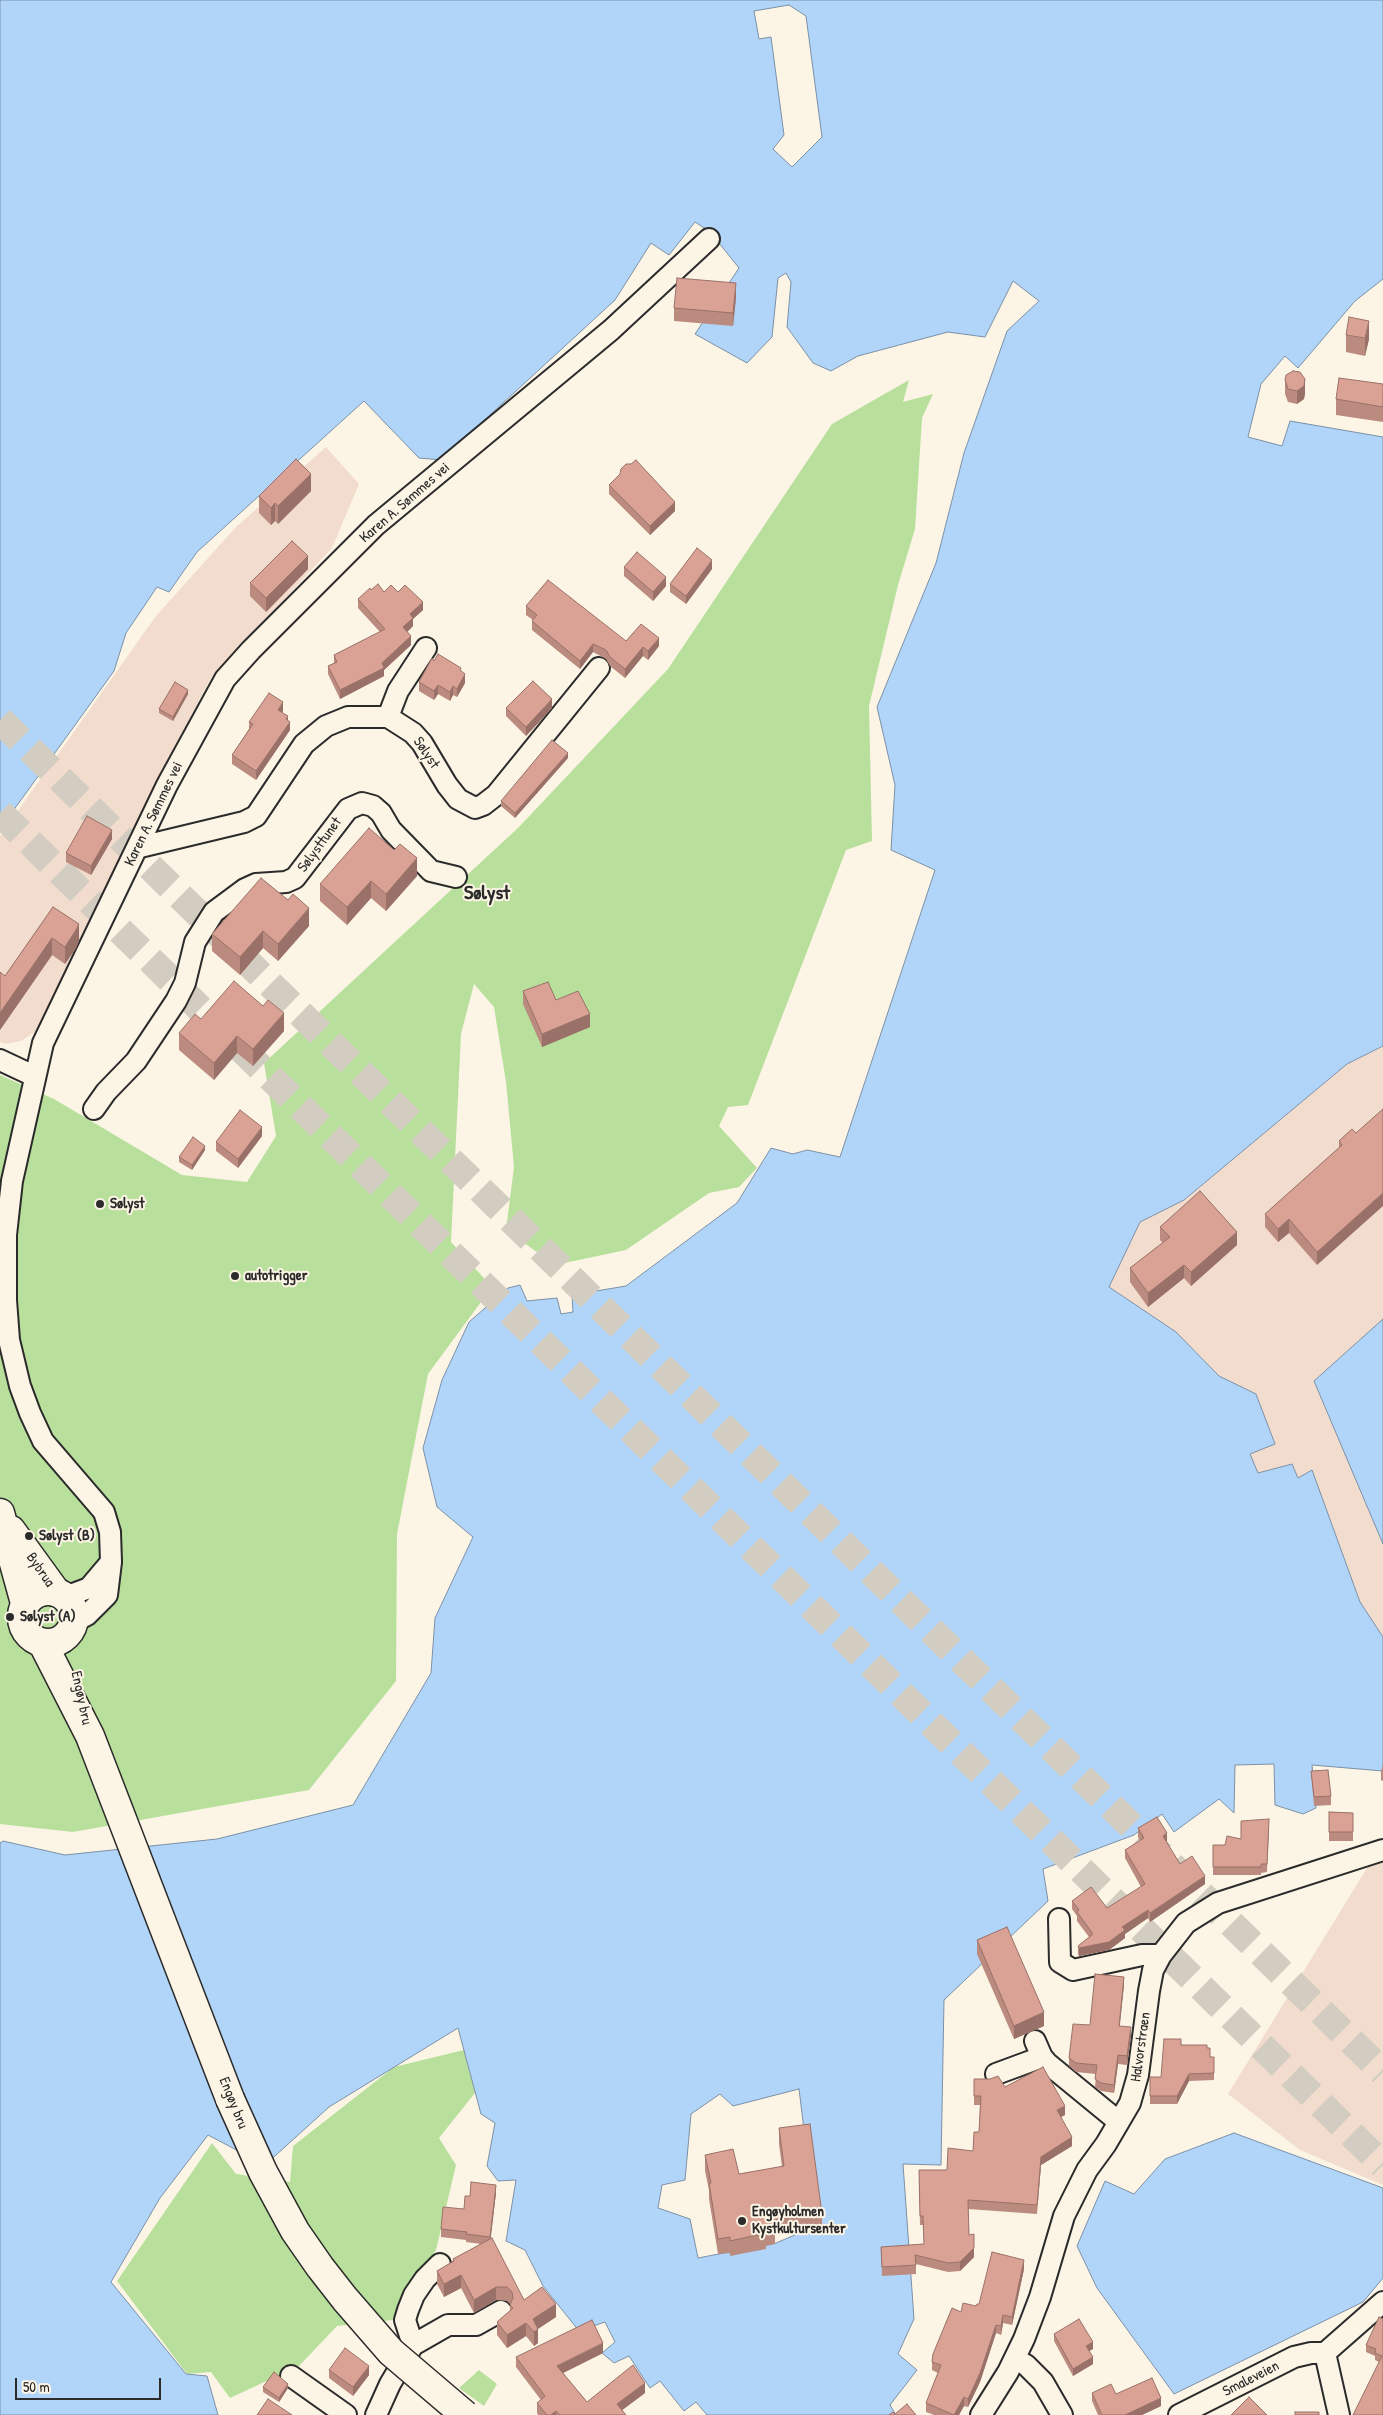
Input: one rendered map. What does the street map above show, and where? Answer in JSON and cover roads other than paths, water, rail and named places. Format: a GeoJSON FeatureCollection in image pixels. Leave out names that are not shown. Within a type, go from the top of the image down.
{"type":"FeatureCollection","features":[{"type":"Feature","properties":{"kind":"main road","name":"Bybrua"},"geometry":{"type":"LineString","coordinates":[[2,1517],[60,1594]]}},
{"type":"Feature","properties":{"kind":"main road","name":"Bybrua"},"geometry":{"type":"LineString","coordinates":[[2,1517],[25,1603]]}},
{"type":"Feature","properties":{"kind":"main road"},"geometry":{"type":"LineString","coordinates":[[38,1592],[60,1594],[73,1608],[63,1646],[35,1641],[24,1628],[21,1620],[25,1603],[38,1592]]}},
{"type":"Feature","properties":{"kind":"main road","name":"Engøy bru"},"geometry":{"type":"LineString","coordinates":[[63,1646],[71,1702],[90,1736],[230,2099],[263,2172],[320,2267],[371,2329],[403,2362],[465,2415]]}},
{"type":"Feature","properties":{"kind":"street","name":"Karen A. Sømmes vei"},"geometry":{"type":"LineString","coordinates":[[63,1646],[86,1615],[107,1595],[111,1562],[110,1532],[104,1512],[43,1441],[20,1386],[10,1340],[6,1300],[6,1235],[12,1181],[34,1076],[43,1043],[192,738],[226,679],[251,650],[376,525],[611,330],[709,239]]}},
{"type":"Feature","properties":{"kind":"street"},"geometry":{"type":"LineString","coordinates":[[140,846],[244,822],[256,816],[304,744],[326,726],[348,717],[388,717],[398,691],[426,648]]}},
{"type":"Feature","properties":{"kind":"street","name":"Sølyst"},"geometry":{"type":"LineString","coordinates":[[388,717],[413,733],[422,743],[452,792],[466,805],[475,808],[483,805],[496,795],[599,668]]}},
{"type":"Feature","properties":{"kind":"street","name":"Sølysttunet"},"geometry":{"type":"LineString","coordinates":[[94,1109],[106,1092],[136,1061],[176,1001],[185,983],[195,942],[214,912],[245,889],[256,884],[286,882],[295,878],[348,809],[362,803],[373,806],[381,813],[391,830],[431,871],[456,877]]}},
{"type":"Feature","properties":{"kind":"street"},"geometry":{"type":"LineString","coordinates":[[0,1060],[34,1076]]}},
{"type":"Feature","properties":{"kind":"street"},"geometry":{"type":"LineString","coordinates":[[60,1594],[89,1588],[111,1562]]}},
{"type":"Feature","properties":{"kind":"street","name":"Halvorstraen"},"geometry":{"type":"LineString","coordinates":[[980,2415],[1015,2359],[1040,2297],[1064,2216],[1087,2170],[1130,2103],[1137,2082],[1149,1991],[1154,1970],[1161,1955],[1186,1924],[1218,1903],[1383,1850]]}},
{"type":"Feature","properties":{"kind":"street"},"geometry":{"type":"LineString","coordinates":[[1059,1919],[1060,1962],[1073,1970],[1142,1955],[1161,1955]]}},
{"type":"Feature","properties":{"kind":"street"},"geometry":{"type":"LineString","coordinates":[[996,2074],[1038,2049],[1119,2122]]}},
{"type":"Feature","properties":{"kind":"street"},"geometry":{"type":"LineString","coordinates":[[413,2345],[405,2320],[408,2310],[414,2295],[425,2279],[440,2264]]}},
{"type":"Feature","properties":{"kind":"street"},"geometry":{"type":"LineString","coordinates":[[1339,2415],[1325,2353],[1383,2302]]}},
{"type":"Feature","properties":{"kind":"street"},"geometry":{"type":"LineString","coordinates":[[376,2415],[390,2384],[413,2345],[448,2325],[476,2325],[501,2311]]}},
{"type":"Feature","properties":{"kind":"street","name":"Smaleveien"},"geometry":{"type":"LineString","coordinates":[[1179,2415],[1294,2357],[1311,2353],[1325,2353]]}},
{"type":"Feature","properties":{"kind":"street"},"geometry":{"type":"LineString","coordinates":[[1015,2359],[1026,2365],[1039,2377],[1062,2415]]}},
{"type":"Feature","properties":{"kind":"street"},"geometry":{"type":"LineString","coordinates":[[291,2376],[346,2415]]}},
{"type":"Feature","properties":{"kind":"water"},"geometry":{"type":"Polygon","coordinates":[[[0,0],[1383,0],[1383,279],[1355,301],[1298,368],[1285,356],[1261,384],[1248,437],[1282,446],[1290,421],[1383,437],[1383,1046],[1347,1064],[1184,1200],[1140,1222],[1109,1287],[1176,1332],[1219,1376],[1256,1394],[1275,1444],[1250,1454],[1258,1473],[1292,1464],[1298,1478],[1312,1470],[1360,1602],[1383,1637],[1383,1771],[1312,1765],[1316,1808],[1303,1814],[1275,1805],[1274,1764],[1235,1765],[1234,1813],[1219,1799],[1174,1832],[1162,1814],[1134,1835],[1043,1869],[1048,1901],[944,2000],[941,2165],[903,2164],[914,2319],[898,2354],[917,2370],[890,2405],[896,2415],[707,2415],[696,2402],[684,2411],[660,2381],[650,2388],[629,2356],[614,2363],[602,2353],[615,2342],[605,2322],[579,2331],[543,2286],[525,2250],[506,2241],[516,2180],[498,2181],[487,2166],[495,2123],[481,2114],[458,2028],[329,2107],[265,2165],[208,2135],[160,2198],[111,2282],[186,2374],[207,2376],[218,2415],[0,2415],[0,1843],[3,1841],[65,1855],[217,1839],[353,1805],[431,1673],[435,1618],[473,1537],[437,1507],[423,1448],[442,1380],[469,1322],[508,1288],[520,1285],[527,1301],[557,1298],[561,1314],[573,1312],[572,1295],[626,1286],[737,1203],[771,1148],[793,1154],[807,1150],[840,1157],[935,870],[891,850],[895,785],[877,707],[936,563],[964,453],[1007,331],[1039,301],[1013,281],[985,337],[948,332],[858,356],[831,371],[813,363],[787,327],[791,282],[786,273],[778,278],[772,337],[747,363],[695,334],[739,268],[715,235],[695,222],[669,255],[651,243],[615,300],[441,460],[419,458],[364,401],[197,552],[169,592],[157,587],[126,633],[114,671],[0,829],[0,0]],[[789,5],[754,11],[759,39],[771,37],[784,135],[773,149],[792,167],[822,137],[806,16],[789,5]],[[799,2089],[733,2106],[720,2094],[691,2114],[685,2180],[662,2185],[658,2208],[690,2219],[698,2258],[776,2243],[816,2226],[799,2089]]]}},
{"type":"Feature","properties":{"kind":"water"},"geometry":{"type":"Polygon","coordinates":[[[1383,1319],[1383,1544],[1314,1381],[1383,1319]]]}},
{"type":"Feature","properties":{"kind":"water"},"geometry":{"type":"Polygon","coordinates":[[[1234,2133],[1383,2188],[1383,2278],[1363,2302],[1174,2394],[1097,2288],[1077,2246],[1105,2181],[1134,2194],[1165,2159],[1234,2133]]]}},
{"type":"Feature","properties":{"kind":"tunnel"},"geometry":{"type":"LineString","coordinates":[[0,720],[1383,2072]]}},
{"type":"Feature","properties":{"kind":"tunnel"},"geometry":{"type":"LineString","coordinates":[[0,813],[1383,2165]]}},
{"type":"Feature","properties":{"kind":"place","name":"Sølyst"},"geometry":{"type":"Point","coordinates":[100,1204]}},
{"type":"Feature","properties":{"kind":"place","name":"autotrigger"},"geometry":{"type":"Point","coordinates":[235,1276]}},
{"type":"Feature","properties":{"kind":"place","name":"Sølyst (B)"},"geometry":{"type":"Point","coordinates":[29,1536]}},
{"type":"Feature","properties":{"kind":"place","name":"Sølyst (A)"},"geometry":{"type":"Point","coordinates":[10,1617]}},
{"type":"Feature","properties":{"kind":"place","name":"Engøyholmen Kystkultursenter"},"geometry":{"type":"Point","coordinates":[742,2221]}},
{"type":"Feature","properties":{"kind":"district","name":"Sølyst"},"geometry":{"type":"Point","coordinates":[487,894]}}]}
